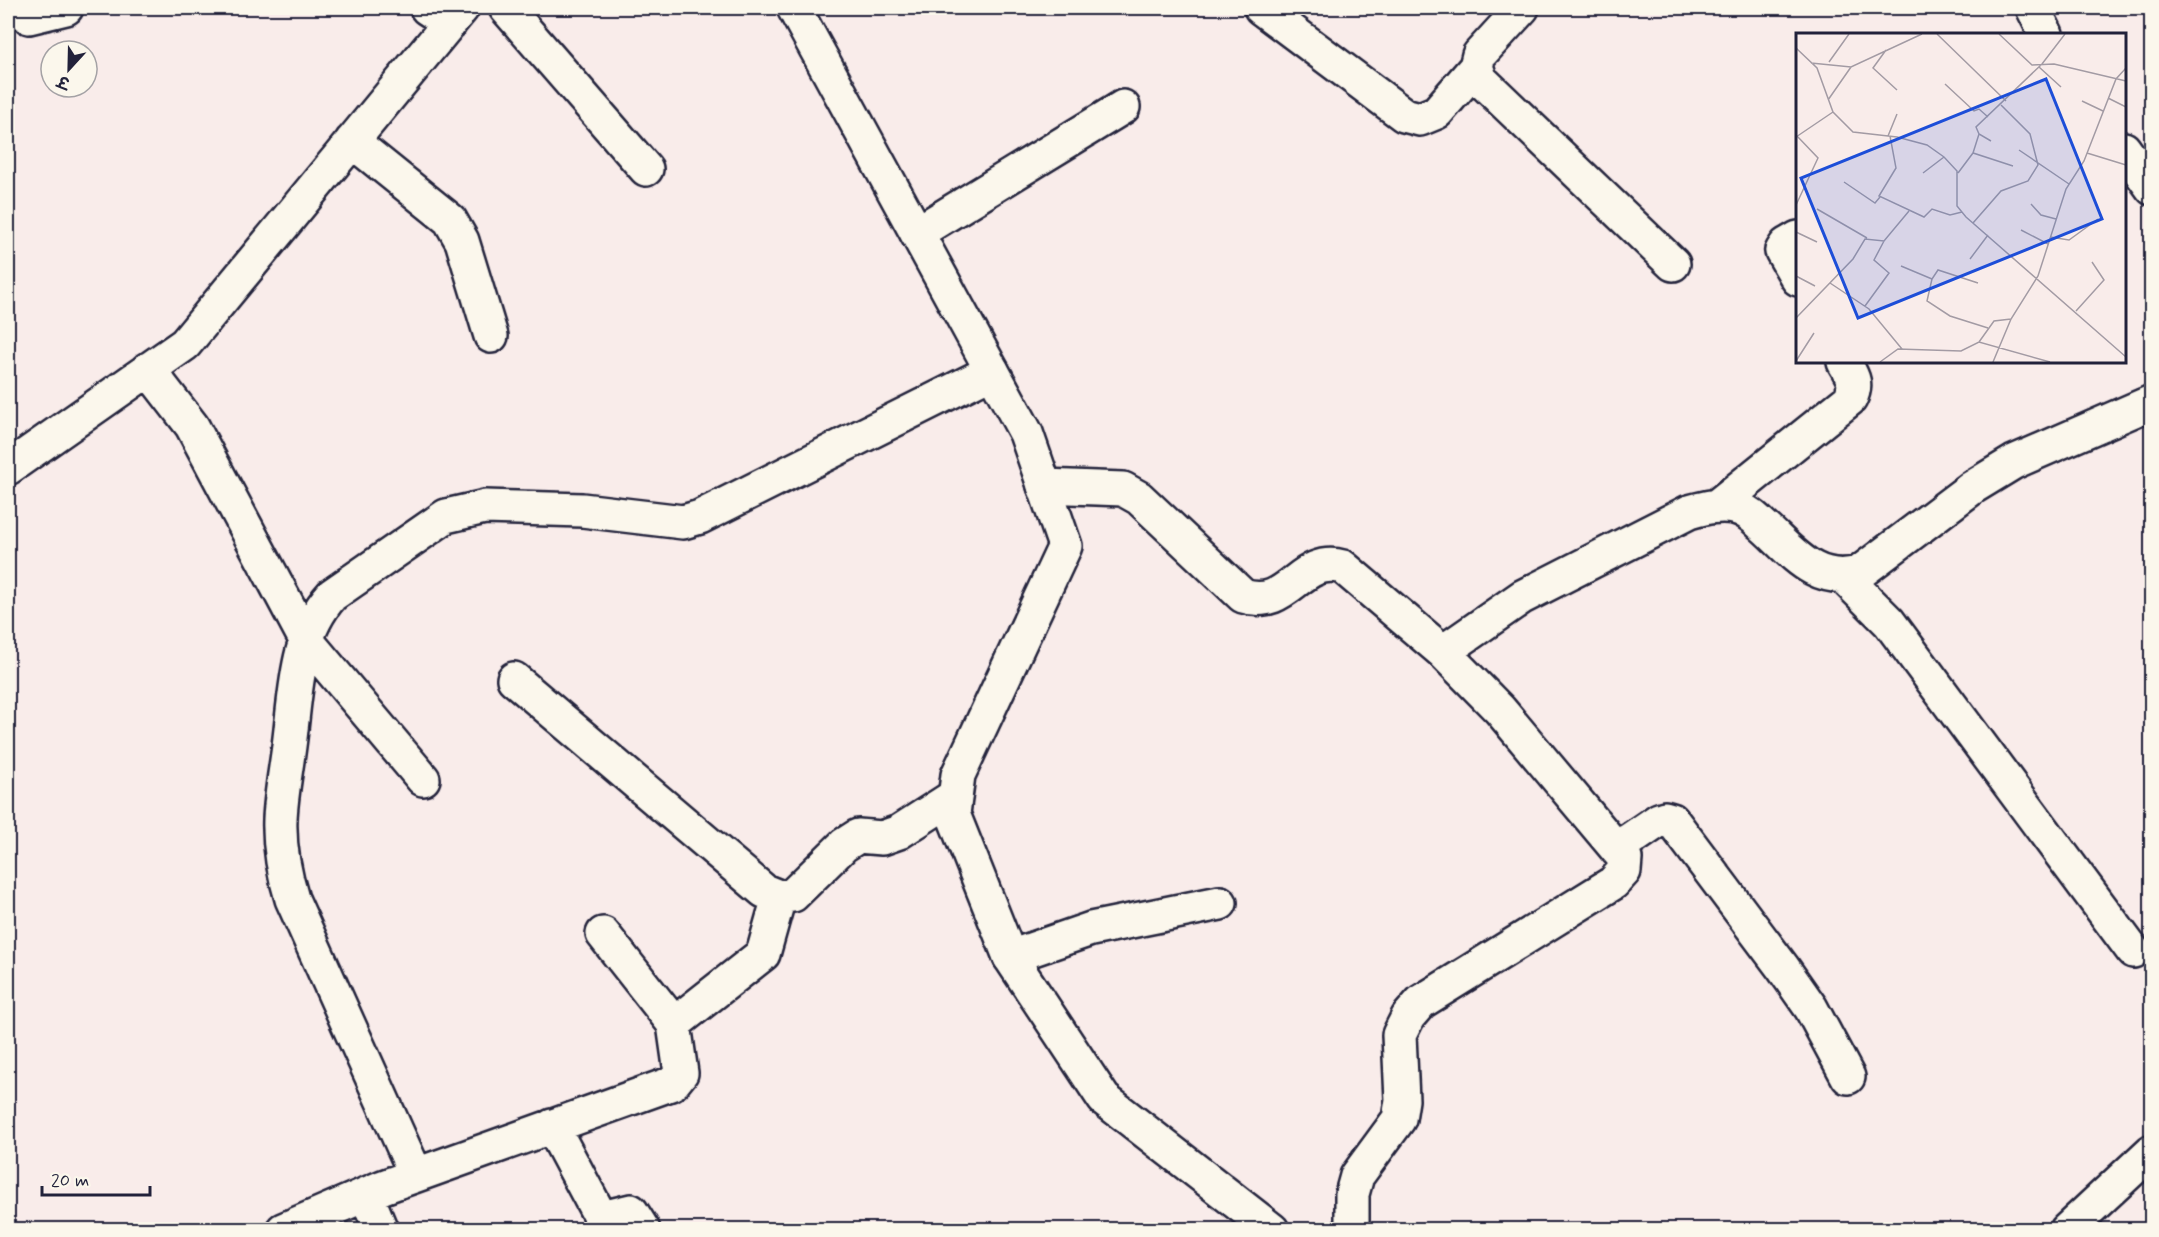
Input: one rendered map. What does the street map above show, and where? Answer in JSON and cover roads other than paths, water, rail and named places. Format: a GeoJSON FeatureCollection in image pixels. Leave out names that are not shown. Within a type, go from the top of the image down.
{"type":"FeatureCollection","features":[{"type":"Feature","properties":{"kind":"street"},"geometry":{"type":"LineString","coordinates":[[29,17],[66,8]]}},
{"type":"Feature","properties":{"kind":"street"},"geometry":{"type":"LineString","coordinates":[[506,8],[646,169]]}},
{"type":"Feature","properties":{"kind":"street"},"geometry":{"type":"LineString","coordinates":[[794,8],[1026,433],[1065,546],[958,775],[953,814],[1010,957],[1104,1099],[1272,1230]]}},
{"type":"Feature","properties":{"kind":"street"},"geometry":{"type":"LineString","coordinates":[[1261,8],[1404,115],[1420,119],[1437,112],[1476,67],[1479,55],[1522,8]]}},
{"type":"Feature","properties":{"kind":"street"},"geometry":{"type":"LineString","coordinates":[[2033,8],[2046,33]]}},
{"type":"Feature","properties":{"kind":"street"},"geometry":{"type":"LineString","coordinates":[[8,468],[185,344],[352,141],[446,13]]}},
{"type":"Feature","properties":{"kind":"street"},"geometry":{"type":"LineString","coordinates":[[1476,67],[1481,80],[1673,264]]}},
{"type":"Feature","properties":{"kind":"street"},"geometry":{"type":"LineString","coordinates":[[917,233],[1123,107]]}},
{"type":"Feature","properties":{"kind":"street"},"geometry":{"type":"LineString","coordinates":[[352,141],[439,208],[450,220],[462,241],[491,336]]}},
{"type":"Feature","properties":{"kind":"street"},"geometry":{"type":"LineString","coordinates":[[2126,151],[2151,188]]}},
{"type":"Feature","properties":{"kind":"street"},"geometry":{"type":"LineString","coordinates":[[1796,239],[1786,245],[1782,251],[1796,277]]}},
{"type":"Feature","properties":{"kind":"street"},"geometry":{"type":"LineString","coordinates":[[1718,505],[1850,399],[1855,389],[1854,380],[1845,363]]}},
{"type":"Feature","properties":{"kind":"street"},"geometry":{"type":"LineString","coordinates":[[148,369],[197,435],[306,640],[423,779]]}},
{"type":"Feature","properties":{"kind":"street"},"geometry":{"type":"LineString","coordinates":[[416,1175],[292,899],[283,870],[280,818],[301,655],[316,615],[332,595],[446,516],[485,507],[534,507],[683,522],[700,517],[992,371]]}},
{"type":"Feature","properties":{"kind":"street"},"geometry":{"type":"LineString","coordinates":[[1443,652],[1522,597],[1689,512],[1718,505],[1737,507],[1752,516],[1813,570],[1828,576],[1844,578],[1859,573],[1973,487],[2014,462],[2151,402]]}},
{"type":"Feature","properties":{"kind":"street"},"geometry":{"type":"LineString","coordinates":[[1044,486],[1123,489],[1131,493],[1243,596],[1258,601],[1271,598],[1314,568],[1329,563],[1343,567],[1443,652],[1500,710],[1625,859],[1624,871],[1613,883],[1421,1002],[1408,1017],[1399,1035],[1402,1100],[1399,1119],[1357,1176],[1353,1194],[1353,1230]]}},
{"type":"Feature","properties":{"kind":"street"},"geometry":{"type":"LineString","coordinates":[[1844,578],[1889,622],[2133,951]]}},
{"type":"Feature","properties":{"kind":"street"},"geometry":{"type":"LineString","coordinates":[[514,679],[764,891],[779,897],[793,895],[844,845],[858,836],[882,838],[899,832],[955,796]]}},
{"type":"Feature","properties":{"kind":"street"},"geometry":{"type":"LineString","coordinates":[[1618,848],[1659,820],[1665,818],[1671,820],[1800,992],[1848,1077]]}},
{"type":"Feature","properties":{"kind":"street"},"geometry":{"type":"LineString","coordinates":[[674,1024],[764,954],[779,897]]}},
{"type":"Feature","properties":{"kind":"street"},"geometry":{"type":"LineString","coordinates":[[1010,957],[1091,929],[1220,903]]}},
{"type":"Feature","properties":{"kind":"street"},"geometry":{"type":"LineString","coordinates":[[283,1230],[416,1175],[673,1083],[681,1073],[674,1024],[603,934]]}},
{"type":"Feature","properties":{"kind":"street"},"geometry":{"type":"LineString","coordinates":[[552,1126],[600,1216],[606,1217],[631,1211],[643,1230]]}},
{"type":"Feature","properties":{"kind":"street"},"geometry":{"type":"LineString","coordinates":[[2067,1230],[2151,1151]]}},
{"type":"Feature","properties":{"kind":"street"},"geometry":{"type":"LineString","coordinates":[[366,1194],[381,1230]]}}]}
